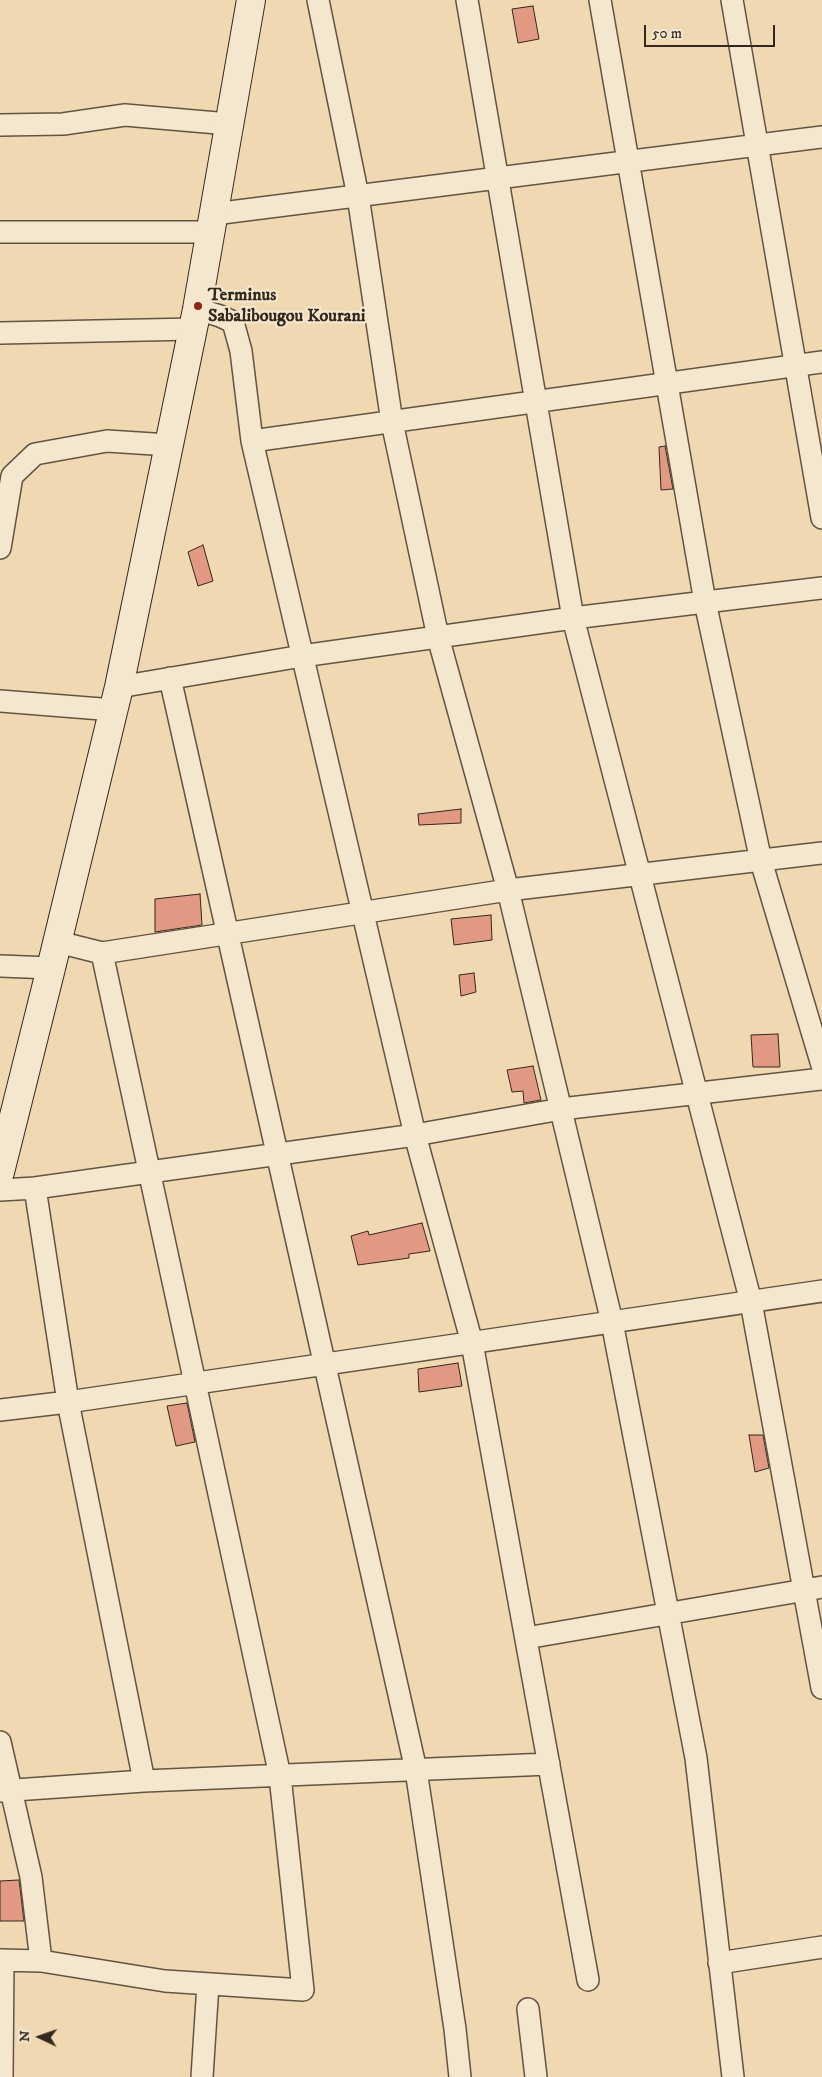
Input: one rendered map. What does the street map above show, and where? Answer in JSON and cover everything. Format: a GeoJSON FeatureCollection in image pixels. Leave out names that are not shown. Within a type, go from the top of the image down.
{"type":"FeatureCollection","features":[{"type":"Feature","properties":{"kind":"main road"},"geometry":{"type":"LineString","coordinates":[[0,1172],[6,1118],[58,942],[116,698],[195,319],[251,0]]}},
{"type":"Feature","properties":{"kind":"street"},"geometry":{"type":"LineString","coordinates":[[318,0],[358,196],[392,422],[438,638],[508,890],[612,1322],[696,1758],[733,2077]]}},
{"type":"Feature","properties":{"kind":"street"},"geometry":{"type":"LineString","coordinates":[[467,0],[573,618],[751,1302],[813,1588],[822,1688]]}},
{"type":"Feature","properties":{"kind":"street"},"geometry":{"type":"LineString","coordinates":[[600,0],[705,602],[761,860],[822,1065]]}},
{"type":"Feature","properties":{"kind":"street"},"geometry":{"type":"LineString","coordinates":[[732,0],[822,518]]}},
{"type":"Feature","properties":{"kind":"street"},"geometry":{"type":"LineString","coordinates":[[0,124],[63,124],[125,115],[229,124]]}},
{"type":"Feature","properties":{"kind":"street"},"geometry":{"type":"LineString","coordinates":[[0,232],[212,223],[358,196],[822,137]]}},
{"type":"Feature","properties":{"kind":"street"},"geometry":{"type":"LineString","coordinates":[[0,334],[195,319],[233,322],[241,351],[252,441],[302,656],[415,1136],[472,1343],[588,1980]]}},
{"type":"Feature","properties":{"kind":"street"},"geometry":{"type":"LineString","coordinates":[[252,441],[822,362]]}},
{"type":"Feature","properties":{"kind":"street"},"geometry":{"type":"LineString","coordinates":[[0,548],[12,476],[35,454],[106,441],[169,445]]}},
{"type":"Feature","properties":{"kind":"street"},"geometry":{"type":"LineString","coordinates":[[0,701],[116,698],[170,678],[302,656],[573,618],[822,588]]}},
{"type":"Feature","properties":{"kind":"street"},"geometry":{"type":"LineString","coordinates":[[170,678],[416,1770],[455,2029],[460,2077]]}},
{"type":"Feature","properties":{"kind":"street"},"geometry":{"type":"LineString","coordinates":[[58,942],[102,953],[508,890],[822,853]]}},
{"type":"Feature","properties":{"kind":"street"},"geometry":{"type":"LineString","coordinates":[[2,2077],[2,1960],[41,1961],[165,1981],[303,1990],[280,1776],[102,953]]}},
{"type":"Feature","properties":{"kind":"street"},"geometry":{"type":"LineString","coordinates":[[0,966],[51,968]]}},
{"type":"Feature","properties":{"kind":"street"},"geometry":{"type":"LineString","coordinates":[[0,1190],[35,1188],[415,1136],[561,1109],[822,1079]]}},
{"type":"Feature","properties":{"kind":"street"},"geometry":{"type":"LineString","coordinates":[[35,1188],[68,1402],[144,1781]]}},
{"type":"Feature","properties":{"kind":"street"},"geometry":{"type":"LineString","coordinates":[[0,1410],[68,1402],[822,1291]]}},
{"type":"Feature","properties":{"kind":"street"},"geometry":{"type":"LineString","coordinates":[[526,1638],[813,1588]]}},
{"type":"Feature","properties":{"kind":"street"},"geometry":{"type":"LineString","coordinates":[[0,1742],[6,1791],[31,1877],[41,1961]]}},
{"type":"Feature","properties":{"kind":"street"},"geometry":{"type":"LineString","coordinates":[[6,1791],[144,1781],[549,1764]]}},
{"type":"Feature","properties":{"kind":"street"},"geometry":{"type":"LineString","coordinates":[[720,1963],[822,1947]]}},
{"type":"Feature","properties":{"kind":"street"},"geometry":{"type":"LineString","coordinates":[[202,2077],[208,1984]]}},
{"type":"Feature","properties":{"kind":"street"},"geometry":{"type":"LineString","coordinates":[[528,2009],[536,2077]]}},
{"type":"Feature","properties":{"kind":"building"},"geometry":{"type":"Polygon","coordinates":[[[533,6],[539,39],[518,43],[512,9],[533,6]]]}},
{"type":"Feature","properties":{"kind":"building"},"geometry":{"type":"Polygon","coordinates":[[[665,446],[673,489],[661,490],[659,447],[665,446]]]}},
{"type":"Feature","properties":{"kind":"building"},"geometry":{"type":"Polygon","coordinates":[[[203,545],[213,581],[198,586],[188,552],[203,545]]]}},
{"type":"Feature","properties":{"kind":"building"},"geometry":{"type":"Polygon","coordinates":[[[461,809],[461,823],[419,825],[418,814],[461,809]]]}},
{"type":"Feature","properties":{"kind":"building"},"geometry":{"type":"Polygon","coordinates":[[[200,894],[202,925],[155,932],[155,899],[200,894]]]}},
{"type":"Feature","properties":{"kind":"building"},"geometry":{"type":"Polygon","coordinates":[[[491,915],[492,940],[454,945],[451,919],[491,915]]]}},
{"type":"Feature","properties":{"kind":"building"},"geometry":{"type":"Polygon","coordinates":[[[474,973],[476,992],[461,996],[459,975],[474,973]]]}},
{"type":"Feature","properties":{"kind":"building"},"geometry":{"type":"Polygon","coordinates":[[[778,1034],[780,1067],[753,1067],[751,1035],[778,1034]]]}},
{"type":"Feature","properties":{"kind":"building"},"geometry":{"type":"Polygon","coordinates":[[[533,1066],[541,1100],[524,1103],[523,1091],[512,1092],[507,1070],[533,1066]]]}},
{"type":"Feature","properties":{"kind":"building"},"geometry":{"type":"Polygon","coordinates":[[[422,1223],[430,1251],[409,1254],[409,1258],[358,1265],[351,1236],[368,1231],[369,1235],[422,1223]]]}},
{"type":"Feature","properties":{"kind":"building"},"geometry":{"type":"Polygon","coordinates":[[[458,1363],[462,1386],[419,1392],[418,1369],[458,1363]]]}},
{"type":"Feature","properties":{"kind":"building"},"geometry":{"type":"Polygon","coordinates":[[[187,1403],[195,1442],[176,1446],[167,1406],[187,1403]]]}},
{"type":"Feature","properties":{"kind":"building"},"geometry":{"type":"Polygon","coordinates":[[[749,1435],[763,1435],[769,1468],[755,1472],[749,1435]]]}},
{"type":"Feature","properties":{"kind":"building"},"geometry":{"type":"Polygon","coordinates":[[[19,1880],[24,1921],[0,1921],[0,1881],[19,1880]]]}},
{"type":"Feature","properties":{"kind":"place","name":"Terminus Sabalibougou Kourani"},"geometry":{"type":"Point","coordinates":[198,306]}}]}
